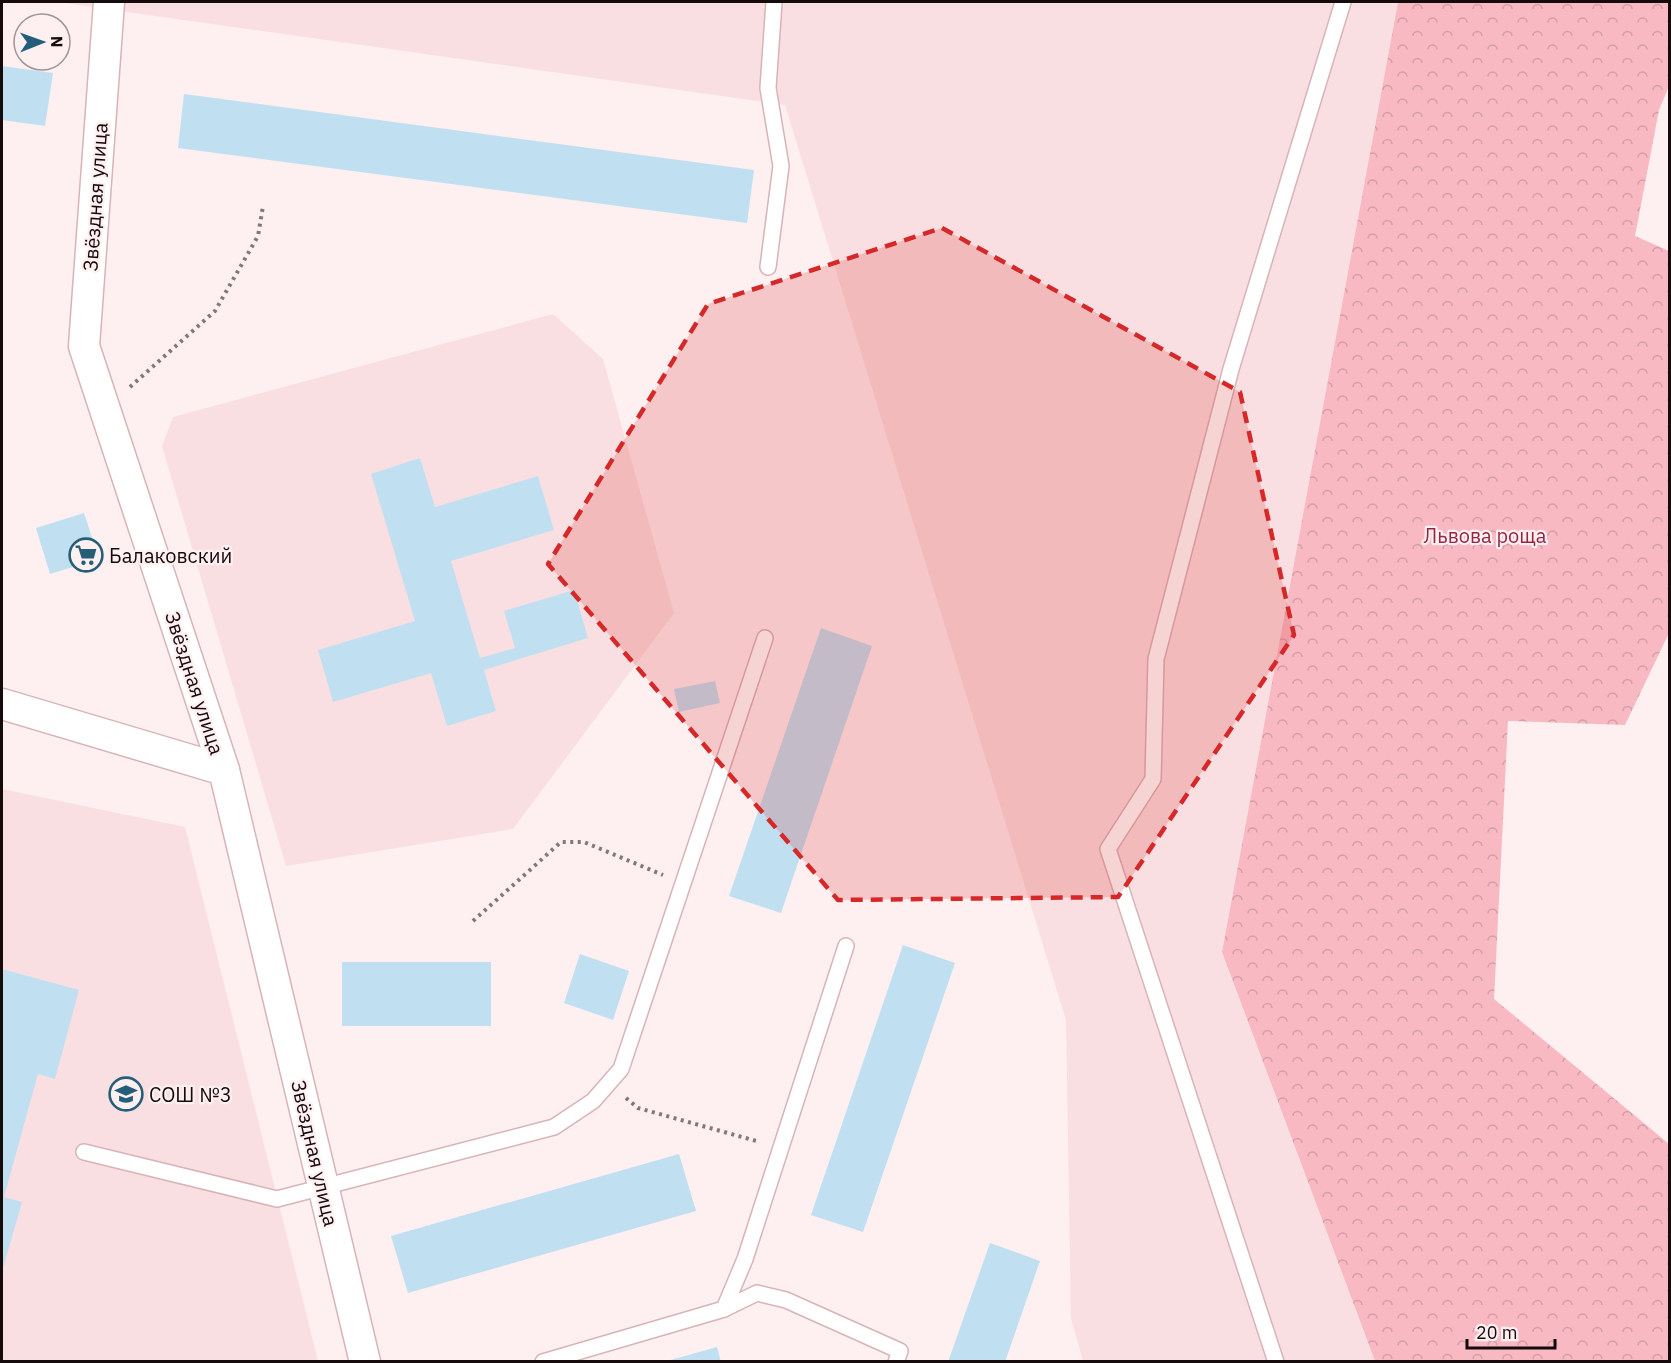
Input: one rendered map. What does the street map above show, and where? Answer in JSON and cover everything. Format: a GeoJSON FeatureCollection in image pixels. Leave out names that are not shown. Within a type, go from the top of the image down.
{"type":"FeatureCollection","features":[{"type":"Feature","properties":{"kind":"street","name":"Звёздная улица"},"geometry":{"type":"LineString","coordinates":[[109,2],[84,346],[224,770],[365,1362]]}},
{"type":"Feature","properties":{"kind":"street"},"geometry":{"type":"LineString","coordinates":[[2,704],[224,770]]}},
{"type":"Feature","properties":{"kind":"lane"},"geometry":{"type":"LineString","coordinates":[[768,267],[781,166],[768,88],[774,2]]}},
{"type":"Feature","properties":{"kind":"lane"},"geometry":{"type":"LineString","coordinates":[[1276,1362],[1108,849],[1153,779],[1156,659],[1231,369],[1343,2]]}},
{"type":"Feature","properties":{"kind":"lane"},"geometry":{"type":"LineString","coordinates":[[84,1152],[277,1199],[554,1127],[593,1101],[621,1069],[765,638]]}},
{"type":"Feature","properties":{"kind":"lane"},"geometry":{"type":"LineString","coordinates":[[724,1310],[746,1259],[846,946]]}},
{"type":"Feature","properties":{"kind":"lane"},"geometry":{"type":"LineString","coordinates":[[543,1362],[724,1310],[757,1293],[786,1300],[900,1351],[896,1362]]}},
{"type":"Feature","properties":{"kind":"path"},"geometry":{"type":"LineString","coordinates":[[127,390],[215,311],[258,236],[263,206]]}},
{"type":"Feature","properties":{"kind":"path"},"geometry":{"type":"LineString","coordinates":[[473,921],[561,842],[584,842],[683,884]]}},
{"type":"Feature","properties":{"kind":"path"},"geometry":{"type":"LineString","coordinates":[[609,1084],[639,1108],[781,1148]]}},
{"type":"Feature","properties":{"kind":"highlighted area"},"geometry":{"type":"Polygon","coordinates":[[[942,228],[1240,392],[1294,635],[1118,897],[838,900],[548,564],[708,304],[942,228]]]}},
{"type":"Feature","properties":{"kind":"shaded area"},"geometry":{"type":"Polygon","coordinates":[[[57,2],[1398,2],[1222,952],[1375,1361],[1083,1361],[1071,1318],[1066,1020],[785,105],[57,2]]]}},
{"type":"Feature","properties":{"kind":"shaded area"},"geometry":{"type":"Polygon","coordinates":[[[553,314],[603,359],[674,613],[513,829],[286,866],[162,446],[173,417],[553,314]]]}},
{"type":"Feature","properties":{"kind":"shaded area","name":"СОШ №3"},"geometry":{"type":"Polygon","coordinates":[[[2,789],[185,827],[318,1361],[2,1361],[2,789]]]}},
{"type":"Feature","properties":{"kind":"green space","name":"Львова роща"},"geometry":{"type":"Polygon","coordinates":[[[1398,2],[1669,2],[1669,86],[1659,110],[1635,236],[1669,251],[1669,633],[1625,725],[1508,721],[1494,999],[1669,1144],[1669,1361],[1375,1361],[1222,952],[1398,2]]]}},
{"type":"Feature","properties":{"kind":"building"},"geometry":{"type":"Polygon","coordinates":[[[2,66],[12,67],[12,72],[53,73],[45,126],[2,120],[2,66]]]}},
{"type":"Feature","properties":{"kind":"building"},"geometry":{"type":"Polygon","coordinates":[[[184,94],[754,170],[747,223],[178,148],[184,94]]]}},
{"type":"Feature","properties":{"kind":"building"},"geometry":{"type":"Polygon","coordinates":[[[420,458],[435,507],[538,476],[554,530],[451,561],[480,658],[515,648],[504,611],[574,590],[588,638],[484,670],[496,711],[447,726],[431,673],[333,702],[318,650],[415,621],[371,474],[420,458]]]}},
{"type":"Feature","properties":{"kind":"building"},"geometry":{"type":"Polygon","coordinates":[[[84,513],[99,559],[50,574],[36,528],[84,513]]]}},
{"type":"Feature","properties":{"kind":"building"},"geometry":{"type":"Polygon","coordinates":[[[821,628],[872,646],[781,913],[729,896],[821,628]]]}},
{"type":"Feature","properties":{"kind":"building"},"geometry":{"type":"Polygon","coordinates":[[[715,681],[720,703],[679,712],[674,689],[715,681]]]}},
{"type":"Feature","properties":{"kind":"building"},"geometry":{"type":"Polygon","coordinates":[[[903,945],[955,963],[863,1232],[811,1215],[903,945]]]}},
{"type":"Feature","properties":{"kind":"building"},"geometry":{"type":"Polygon","coordinates":[[[580,954],[629,971],[613,1020],[564,1003],[580,954]]]}},
{"type":"Feature","properties":{"kind":"building"},"geometry":{"type":"Polygon","coordinates":[[[342,962],[491,962],[491,1026],[342,1026],[342,962]]]}},
{"type":"Feature","properties":{"kind":"building"},"geometry":{"type":"Polygon","coordinates":[[[2,969],[79,990],[55,1079],[38,1074],[4,1197],[22,1202],[2,1272],[2,969]]]}},
{"type":"Feature","properties":{"kind":"building"},"geometry":{"type":"Polygon","coordinates":[[[679,1154],[696,1211],[408,1293],[391,1236],[679,1154]]]}},
{"type":"Feature","properties":{"kind":"building"},"geometry":{"type":"Polygon","coordinates":[[[990,1243],[1040,1261],[1005,1362],[948,1362],[990,1243]]]}},
{"type":"Feature","properties":{"kind":"building"},"geometry":{"type":"Polygon","coordinates":[[[717,1347],[721,1362],[667,1361],[717,1347]]]}},
{"type":"Feature","properties":{"kind":"place","name":"Балаковский"},"geometry":{"type":"Point","coordinates":[86,555]}},
{"type":"Feature","properties":{"kind":"place","name":"СОШ №3"},"geometry":{"type":"Point","coordinates":[126,1094]}}]}
